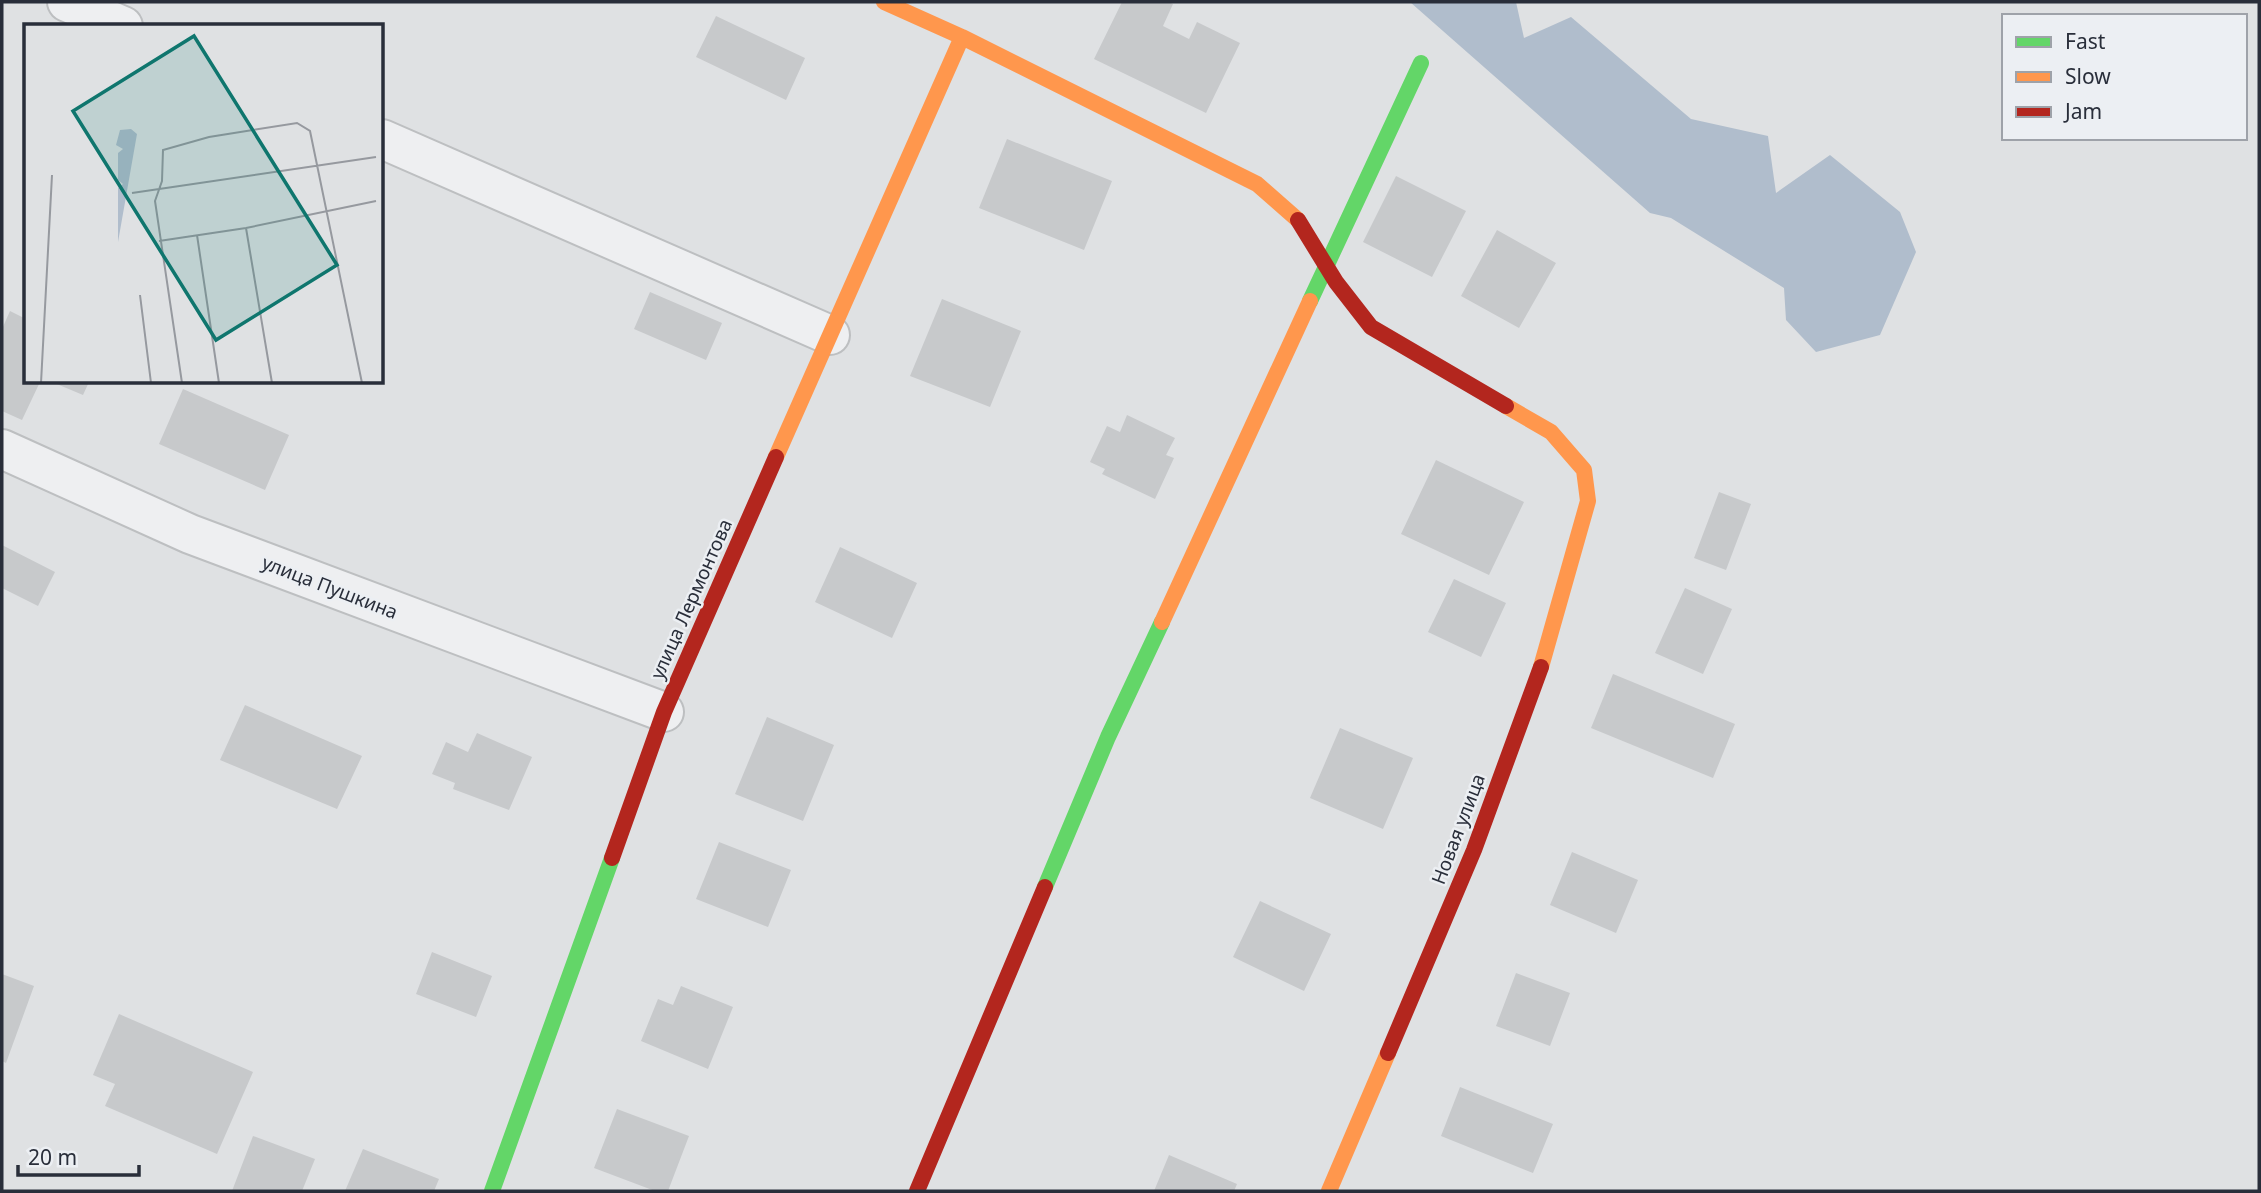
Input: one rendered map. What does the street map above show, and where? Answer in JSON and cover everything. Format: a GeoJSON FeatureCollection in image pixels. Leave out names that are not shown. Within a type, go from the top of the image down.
{"type":"FeatureCollection","features":[{"type":"Feature","properties":{"kind":"street"},"geometry":{"type":"LineString","coordinates":[[67,2],[118,24]]}},
{"type":"Feature","properties":{"kind":"street"},"geometry":{"type":"LineString","coordinates":[[884,2],[962,37],[1257,184],[1295,215],[1326,265]]}},
{"type":"Feature","properties":{"kind":"street","name":"улица Лермонтова"},"geometry":{"type":"LineString","coordinates":[[492,1191],[664,712],[962,37]]}},
{"type":"Feature","properties":{"kind":"street"},"geometry":{"type":"LineString","coordinates":[[917,1191],[1108,737],[1421,63]]}},
{"type":"Feature","properties":{"kind":"street"},"geometry":{"type":"LineString","coordinates":[[383,139],[831,335]]}},
{"type":"Feature","properties":{"kind":"street","name":"Новая улица"},"geometry":{"type":"LineString","coordinates":[[1326,265],[1371,327],[1551,432],[1584,470],[1588,501],[1550,641],[1474,850],[1329,1191]]}},
{"type":"Feature","properties":{"kind":"street","name":"улица Пушкина"},"geometry":{"type":"LineString","coordinates":[[2,449],[190,534],[664,712]]}},
{"type":"Feature","properties":{"kind":"water"},"geometry":{"type":"Polygon","coordinates":[[[1410,2],[1516,2],[1524,38],[1571,17],[1691,119],[1768,136],[1776,193],[1830,155],[1900,212],[1916,252],[1880,335],[1816,352],[1786,320],[1784,288],[1671,218],[1650,213],[1410,2]]]}},
{"type":"Feature","properties":{"kind":"building"},"geometry":{"type":"Polygon","coordinates":[[[1122,2],[1168,2],[1173,4],[1163,26],[1189,39],[1197,22],[1240,43],[1206,113],[1094,59],[1122,2]]]}},
{"type":"Feature","properties":{"kind":"building"},"geometry":{"type":"Polygon","coordinates":[[[716,16],[805,58],[786,100],[696,57],[716,16]]]}},
{"type":"Feature","properties":{"kind":"building"},"geometry":{"type":"Polygon","coordinates":[[[1007,139],[1112,181],[1084,250],[979,208],[1007,139]]]}},
{"type":"Feature","properties":{"kind":"building"},"geometry":{"type":"Polygon","coordinates":[[[1396,176],[1466,211],[1432,277],[1363,242],[1396,176]]]}},
{"type":"Feature","properties":{"kind":"building"},"geometry":{"type":"Polygon","coordinates":[[[1497,230],[1556,263],[1519,328],[1461,296],[1497,230]]]}},
{"type":"Feature","properties":{"kind":"building"},"geometry":{"type":"Polygon","coordinates":[[[650,292],[722,323],[706,360],[634,329],[650,292]]]}},
{"type":"Feature","properties":{"kind":"building"},"geometry":{"type":"Polygon","coordinates":[[[942,299],[1021,331],[990,407],[910,376],[942,299]]]}},
{"type":"Feature","properties":{"kind":"building"},"geometry":{"type":"Polygon","coordinates":[[[10,311],[24,318],[24,383],[40,383],[22,420],[2,411],[2,329],[10,311]]]}},
{"type":"Feature","properties":{"kind":"building"},"geometry":{"type":"Polygon","coordinates":[[[54,383],[89,383],[83,395],[54,383]]]}},
{"type":"Feature","properties":{"kind":"building"},"geometry":{"type":"Polygon","coordinates":[[[183,389],[289,435],[265,490],[159,444],[183,389]]]}},
{"type":"Feature","properties":{"kind":"building"},"geometry":{"type":"Polygon","coordinates":[[[1127,415],[1175,438],[1166,455],[1174,458],[1155,499],[1102,474],[1105,469],[1090,462],[1107,426],[1120,432],[1127,415]]]}},
{"type":"Feature","properties":{"kind":"building"},"geometry":{"type":"Polygon","coordinates":[[[1436,460],[1524,502],[1489,575],[1401,534],[1436,460]]]}},
{"type":"Feature","properties":{"kind":"building"},"geometry":{"type":"Polygon","coordinates":[[[1719,492],[1751,504],[1726,570],[1694,558],[1719,492]]]}},
{"type":"Feature","properties":{"kind":"building"},"geometry":{"type":"Polygon","coordinates":[[[2,545],[55,572],[38,606],[2,588],[2,545]]]}},
{"type":"Feature","properties":{"kind":"building"},"geometry":{"type":"Polygon","coordinates":[[[840,547],[917,583],[892,638],[815,602],[840,547]]]}},
{"type":"Feature","properties":{"kind":"building"},"geometry":{"type":"Polygon","coordinates":[[[1454,579],[1506,603],[1481,657],[1428,632],[1454,579]]]}},
{"type":"Feature","properties":{"kind":"building"},"geometry":{"type":"Polygon","coordinates":[[[1685,588],[1732,609],[1703,674],[1655,653],[1685,588]]]}},
{"type":"Feature","properties":{"kind":"building"},"geometry":{"type":"Polygon","coordinates":[[[1613,674],[1735,724],[1713,778],[1591,728],[1613,674]]]}},
{"type":"Feature","properties":{"kind":"building"},"geometry":{"type":"Polygon","coordinates":[[[245,705],[362,756],[337,809],[220,760],[245,705]]]}},
{"type":"Feature","properties":{"kind":"building"},"geometry":{"type":"Polygon","coordinates":[[[767,717],[834,745],[803,821],[735,794],[767,717]]]}},
{"type":"Feature","properties":{"kind":"building"},"geometry":{"type":"Polygon","coordinates":[[[1340,728],[1413,758],[1383,829],[1310,798],[1340,728]]]}},
{"type":"Feature","properties":{"kind":"building"},"geometry":{"type":"Polygon","coordinates":[[[477,733],[532,757],[509,810],[453,789],[455,783],[432,774],[446,742],[468,752],[477,733]]]}},
{"type":"Feature","properties":{"kind":"building"},"geometry":{"type":"Polygon","coordinates":[[[719,842],[791,870],[768,927],[696,899],[719,842]]]}},
{"type":"Feature","properties":{"kind":"building"},"geometry":{"type":"Polygon","coordinates":[[[1572,852],[1638,880],[1616,933],[1550,905],[1572,852]]]}},
{"type":"Feature","properties":{"kind":"building"},"geometry":{"type":"Polygon","coordinates":[[[1260,901],[1331,934],[1304,991],[1233,957],[1260,901]]]}},
{"type":"Feature","properties":{"kind":"building"},"geometry":{"type":"Polygon","coordinates":[[[432,952],[492,976],[476,1017],[416,994],[432,952]]]}},
{"type":"Feature","properties":{"kind":"building"},"geometry":{"type":"Polygon","coordinates":[[[1516,973],[1570,993],[1550,1046],[1496,1026],[1516,973]]]}},
{"type":"Feature","properties":{"kind":"building"},"geometry":{"type":"Polygon","coordinates":[[[2,974],[34,986],[6,1063],[2,1061],[2,974]]]}},
{"type":"Feature","properties":{"kind":"building"},"geometry":{"type":"Polygon","coordinates":[[[681,986],[733,1007],[708,1069],[641,1041],[658,999],[673,1005],[681,986]]]}},
{"type":"Feature","properties":{"kind":"building"},"geometry":{"type":"Polygon","coordinates":[[[119,1014],[253,1072],[217,1154],[105,1106],[115,1084],[93,1075],[119,1014]]]}},
{"type":"Feature","properties":{"kind":"building"},"geometry":{"type":"Polygon","coordinates":[[[1460,1087],[1553,1124],[1533,1173],[1441,1136],[1460,1087]]]}},
{"type":"Feature","properties":{"kind":"building"},"geometry":{"type":"Polygon","coordinates":[[[617,1109],[689,1136],[668,1191],[655,1191],[594,1168],[617,1109]]]}},
{"type":"Feature","properties":{"kind":"building"},"geometry":{"type":"Polygon","coordinates":[[[253,1136],[315,1159],[302,1191],[232,1191],[253,1136]]]}},
{"type":"Feature","properties":{"kind":"building"},"geometry":{"type":"Polygon","coordinates":[[[363,1149],[439,1179],[434,1191],[345,1191],[363,1149]]]}},
{"type":"Feature","properties":{"kind":"building"},"geometry":{"type":"Polygon","coordinates":[[[1169,1155],[1237,1184],[1234,1191],[1154,1191],[1169,1155]]]}},
{"type":"Feature","properties":{"kind":"traffic: fast"},"geometry":{"type":"LineString","coordinates":[[1310,301],[1421,63]]}},
{"type":"Feature","properties":{"kind":"traffic: fast"},"geometry":{"type":"LineString","coordinates":[[1045,887],[1108,737],[1162,622]]}},
{"type":"Feature","properties":{"kind":"traffic: fast"},"geometry":{"type":"LineString","coordinates":[[492,1191],[612,858]]}},
{"type":"Feature","properties":{"kind":"traffic: slow"},"geometry":{"type":"LineString","coordinates":[[884,2],[962,37],[1257,184],[1298,220]]}},
{"type":"Feature","properties":{"kind":"traffic: slow"},"geometry":{"type":"LineString","coordinates":[[776,457],[962,37]]}},
{"type":"Feature","properties":{"kind":"traffic: slow"},"geometry":{"type":"LineString","coordinates":[[1162,622],[1310,301]]}},
{"type":"Feature","properties":{"kind":"traffic: slow"},"geometry":{"type":"LineString","coordinates":[[1506,406],[1551,432],[1584,470],[1588,501],[1541,667]]}},
{"type":"Feature","properties":{"kind":"traffic: slow"},"geometry":{"type":"LineString","coordinates":[[1329,1191],[1388,1053]]}},
{"type":"Feature","properties":{"kind":"traffic: jam"},"geometry":{"type":"LineString","coordinates":[[1298,220],[1336,282],[1371,327],[1506,406]]}},
{"type":"Feature","properties":{"kind":"traffic: jam"},"geometry":{"type":"LineString","coordinates":[[612,858],[664,712],[776,457]]}},
{"type":"Feature","properties":{"kind":"traffic: jam"},"geometry":{"type":"LineString","coordinates":[[1388,1053],[1474,850],[1541,667]]}},
{"type":"Feature","properties":{"kind":"traffic: jam"},"geometry":{"type":"LineString","coordinates":[[917,1191],[1045,887]]}}]}
